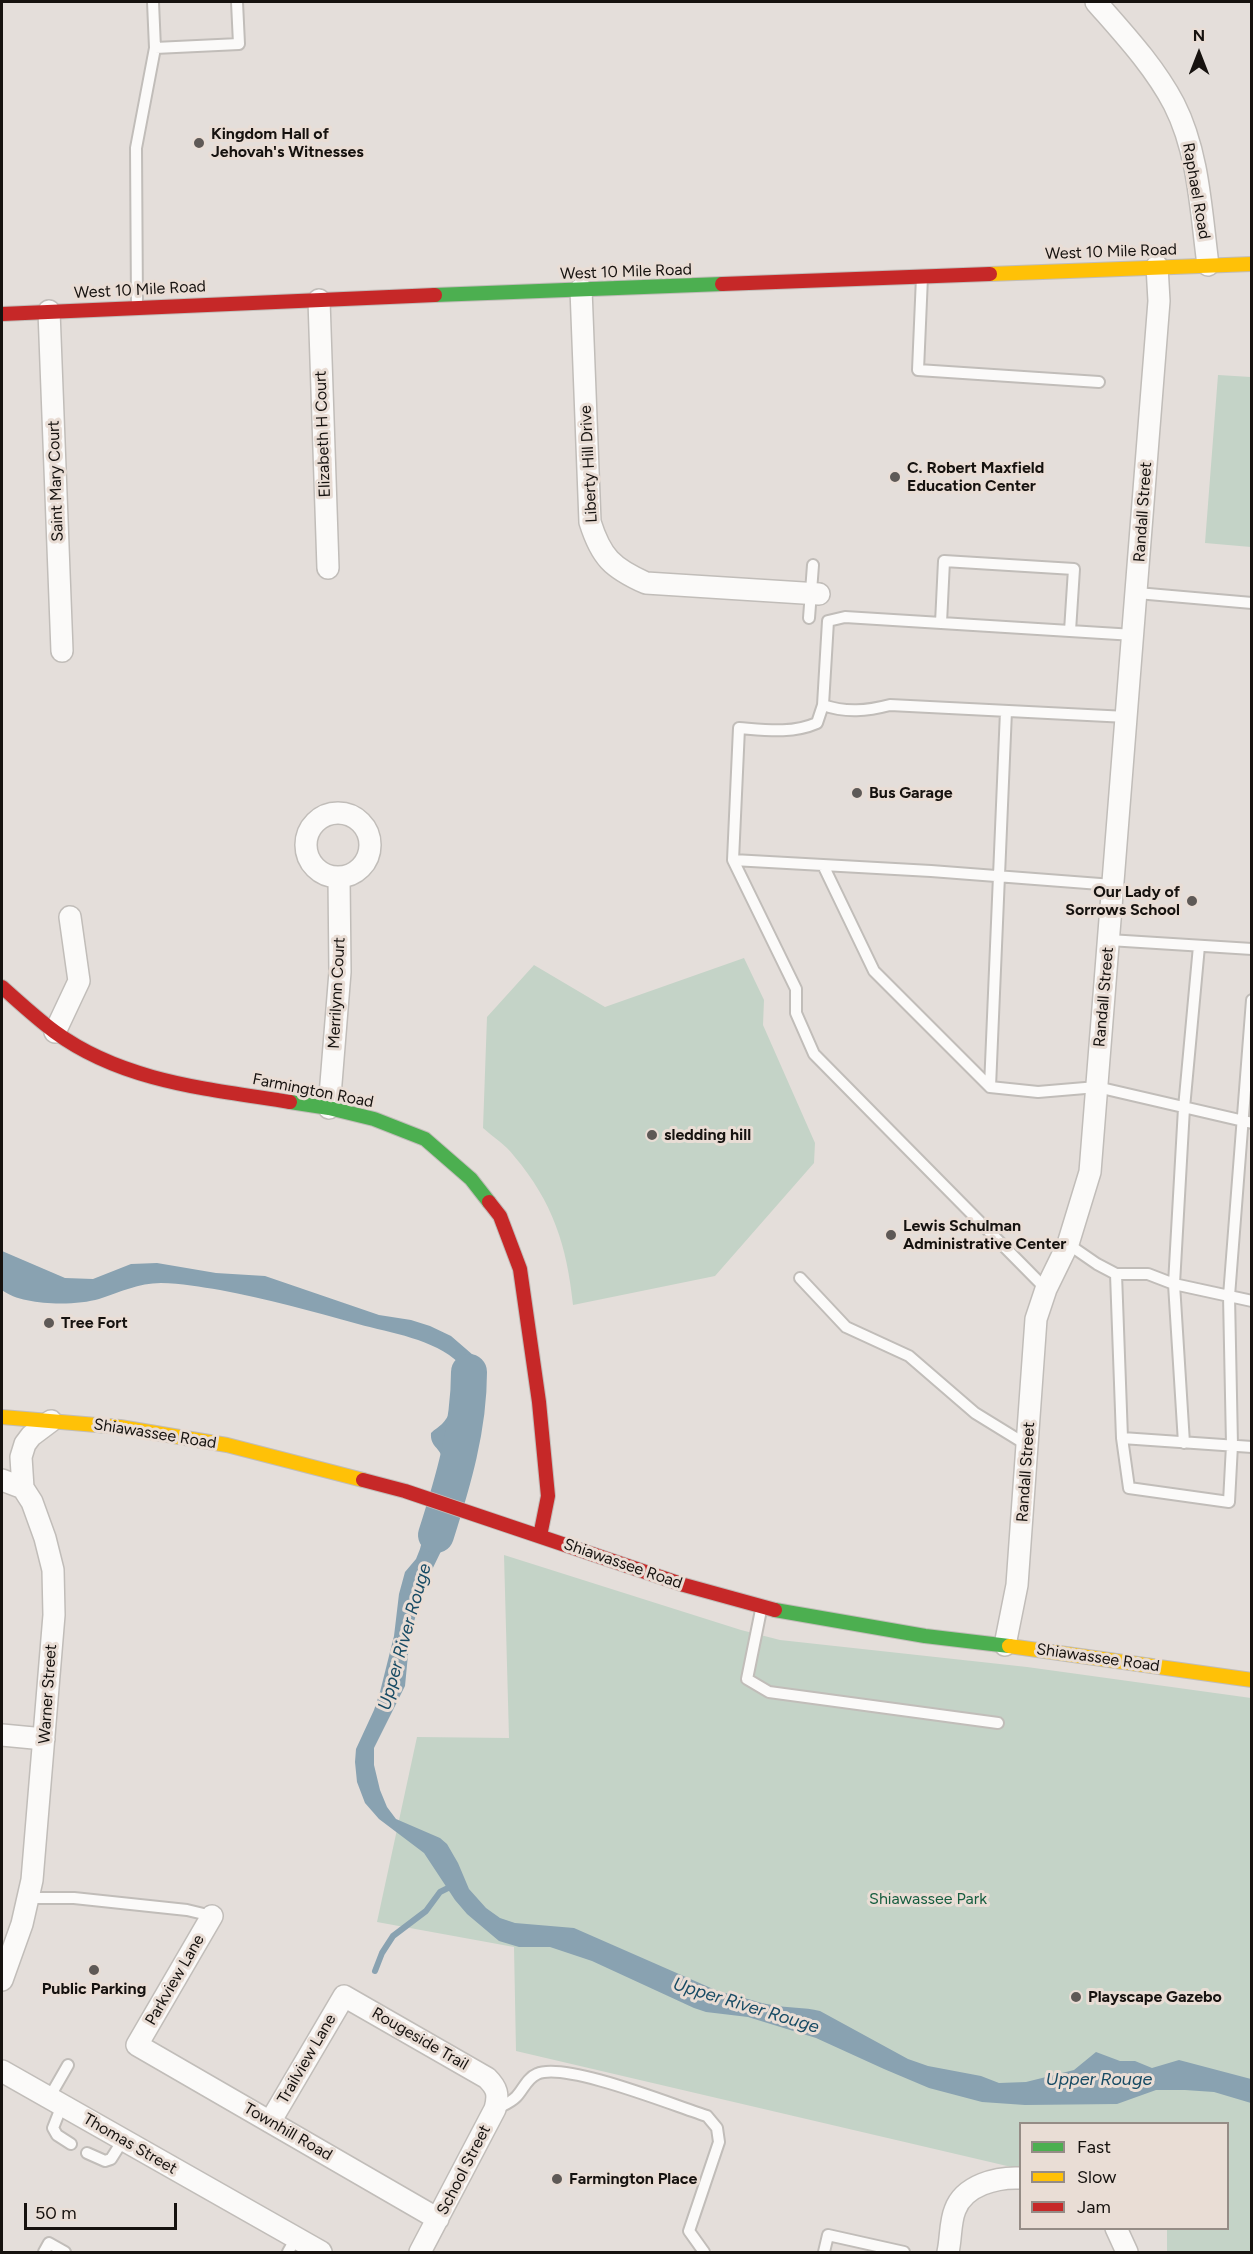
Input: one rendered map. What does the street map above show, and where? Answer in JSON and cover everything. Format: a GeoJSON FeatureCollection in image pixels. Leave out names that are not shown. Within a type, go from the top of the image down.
{"type":"FeatureCollection","features":[{"type":"Feature","properties":{"kind":"street","name":"Raphael Road"},"geometry":{"type":"LineString","coordinates":[[1096,2],[1138,50],[1175,105],[1197,177],[1208,265]]}},
{"type":"Feature","properties":{"kind":"street","name":"West 10 Mile Road"},"geometry":{"type":"LineString","coordinates":[[2,314],[581,289],[1251,264]]}},
{"type":"Feature","properties":{"kind":"street","name":"Randall Street"},"geometry":{"type":"LineString","coordinates":[[1005,1645],[1017,1585],[1036,1319],[1046,1289],[1068,1244],[1090,1172],[1159,301],[1157,266]]}},
{"type":"Feature","properties":{"kind":"street","name":"Liberty Hill Drive"},"geometry":{"type":"LineString","coordinates":[[581,289],[590,522],[602,553],[624,574],[646,584],[815,593]]}},
{"type":"Feature","properties":{"kind":"street","name":"Elizabeth H Court"},"geometry":{"type":"LineString","coordinates":[[319,300],[328,568]]}},
{"type":"Feature","properties":{"kind":"street","name":"Saint Mary Court"},"geometry":{"type":"LineString","coordinates":[[50,311],[62,651]]}},
{"type":"Feature","properties":{"kind":"street","name":"Merrilynn Court"},"geometry":{"type":"LineString","coordinates":[[329,1108],[340,972],[339,877]]}},
{"type":"Feature","properties":{"kind":"street"},"geometry":{"type":"LineString","coordinates":[[54,1032],[79,981],[70,917]]}},
{"type":"Feature","properties":{"kind":"street","name":"Farmington Road"},"geometry":{"type":"LineString","coordinates":[[2,987],[54,1032],[93,1055],[133,1072],[176,1083],[329,1108],[374,1119],[426,1139],[471,1179],[501,1216],[520,1269],[539,1402],[548,1497],[540,1536]]}},
{"type":"Feature","properties":{"kind":"street","name":"Shiawassee Road"},"geometry":{"type":"LineString","coordinates":[[2,1418],[120,1427],[227,1445],[405,1491],[684,1585],[788,1614],[925,1636],[1251,1680]]}},
{"type":"Feature","properties":{"kind":"street","name":"Warner Street"},"geometry":{"type":"LineString","coordinates":[[2,1980],[14,1950],[32,1880],[54,1615],[53,1570],[32,1502],[23,1488],[21,1456],[31,1436],[51,1421]]}},
{"type":"Feature","properties":{"kind":"street"},"geometry":{"type":"LineString","coordinates":[[2,1480],[23,1488]]}},
{"type":"Feature","properties":{"kind":"street"},"geometry":{"type":"LineString","coordinates":[[2,1735],[45,1739]]}},
{"type":"Feature","properties":{"kind":"street","name":"Parkview Lane"},"geometry":{"type":"LineString","coordinates":[[137,2045],[212,1916]]}},
{"type":"Feature","properties":{"kind":"street","name":"Rougeside Trail"},"geometry":{"type":"LineString","coordinates":[[344,1995],[487,2078],[495,2085]]}},
{"type":"Feature","properties":{"kind":"street","name":"Trailview Lane"},"geometry":{"type":"LineString","coordinates":[[270,2122],[344,1995]]}},
{"type":"Feature","properties":{"kind":"street","name":"Townhill Road"},"geometry":{"type":"LineString","coordinates":[[137,2045],[438,2219]]}},
{"type":"Feature","properties":{"kind":"street","name":"Thomas Street"},"geometry":{"type":"LineString","coordinates":[[2,2071],[123,2140],[292,2245],[321,2253]]}},
{"type":"Feature","properties":{"kind":"street","name":"School Street"},"geometry":{"type":"LineString","coordinates":[[420,2253],[495,2109],[498,2095],[495,2085]]}},
{"type":"Feature","properties":{"kind":"street"},"geometry":{"type":"LineString","coordinates":[[948,2253],[955,2210],[965,2194],[987,2182],[1019,2178]]}},
{"type":"Feature","properties":{"kind":"street"},"geometry":{"type":"LineString","coordinates":[[1116,2230],[1127,2253]]}},
{"type":"Feature","properties":{"kind":"lane"},"geometry":{"type":"LineString","coordinates":[[137,307],[136,148],[155,48],[153,2]]}},
{"type":"Feature","properties":{"kind":"lane"},"geometry":{"type":"LineString","coordinates":[[155,48],[239,44],[237,2]]}},
{"type":"Feature","properties":{"kind":"lane"},"geometry":{"type":"LineString","coordinates":[[922,277],[918,370],[1100,382]]}},
{"type":"Feature","properties":{"kind":"lane"},"geometry":{"type":"LineString","coordinates":[[941,623],[944,561],[1074,568],[1070,631]]}},
{"type":"Feature","properties":{"kind":"lane"},"geometry":{"type":"LineString","coordinates":[[810,618],[815,593],[813,565]]}},
{"type":"Feature","properties":{"kind":"lane"},"geometry":{"type":"LineString","coordinates":[[1137,593],[1251,603]]}},
{"type":"Feature","properties":{"kind":"lane"},"geometry":{"type":"LineString","coordinates":[[1046,1289],[814,1054],[796,1013],[796,989],[733,860],[739,728],[802,729],[817,723],[823,705],[828,621],[845,617],[1134,635]]}},
{"type":"Feature","properties":{"kind":"lane"},"geometry":{"type":"LineString","coordinates":[[823,705],[836,710],[858,711],[869,711],[890,705],[1127,717]]}},
{"type":"Feature","properties":{"kind":"lane"},"geometry":{"type":"LineString","coordinates":[[990,1087],[1006,711]]}},
{"type":"Feature","properties":{"kind":"lane"},"geometry":{"type":"LineString","coordinates":[[733,860],[1113,885]]}},
{"type":"Feature","properties":{"kind":"lane"},"geometry":{"type":"LineString","coordinates":[[823,865],[874,971],[990,1087],[1038,1092],[1097,1087],[1247,1122]]}},
{"type":"Feature","properties":{"kind":"lane"},"geometry":{"type":"LineString","coordinates":[[1109,940],[1251,949]]}},
{"type":"Feature","properties":{"kind":"lane"},"geometry":{"type":"LineString","coordinates":[[1184,1443],[1174,1284],[1198,946]]}},
{"type":"Feature","properties":{"kind":"lane"},"geometry":{"type":"LineString","coordinates":[[1116,1274],[1122,1438],[1129,1488],[1229,1502],[1232,1445],[1229,1296],[1247,1122],[1251,1000]]}},
{"type":"Feature","properties":{"kind":"lane"},"geometry":{"type":"LineString","coordinates":[[1068,1244],[1116,1274],[1148,1274],[1174,1284],[1251,1301]]}},
{"type":"Feature","properties":{"kind":"lane"},"geometry":{"type":"LineString","coordinates":[[800,1278],[846,1328],[909,1356],[975,1413],[1028,1445]]}},
{"type":"Feature","properties":{"kind":"lane"},"geometry":{"type":"LineString","coordinates":[[1122,1438],[1251,1447]]}},
{"type":"Feature","properties":{"kind":"lane"},"geometry":{"type":"LineString","coordinates":[[762,1608],[747,1679],[769,1692],[998,1723]]}},
{"type":"Feature","properties":{"kind":"lane"},"geometry":{"type":"LineString","coordinates":[[29,1898],[74,1898],[187,1910],[212,1916]]}},
{"type":"Feature","properties":{"kind":"lane"},"geometry":{"type":"LineString","coordinates":[[68,2065],[56,2102],[53,2128],[57,2135],[71,2144]]}},
{"type":"Feature","properties":{"kind":"lane"},"geometry":{"type":"LineString","coordinates":[[495,2109],[511,2102],[536,2074],[562,2071],[707,2116],[717,2128],[719,2142],[689,2231],[704,2253]]}},
{"type":"Feature","properties":{"kind":"lane"},"geometry":{"type":"LineString","coordinates":[[87,2153],[105,2160],[111,2159],[123,2140]]}},
{"type":"Feature","properties":{"kind":"lane"},"geometry":{"type":"LineString","coordinates":[[824,2253],[828,2235],[904,2253]]}},
{"type":"Feature","properties":{"kind":"lane"},"geometry":{"type":"LineString","coordinates":[[44,2253],[50,2243],[65,2253]]}},
{"type":"Feature","properties":{"kind":"green space"},"geometry":{"type":"Polygon","coordinates":[[[1218,375],[1251,377],[1251,547],[1205,543],[1218,375]]]}},
{"type":"Feature","properties":{"kind":"green space","name":"sledding hill"},"geometry":{"type":"Polygon","coordinates":[[[744,958],[764,1000],[763,1025],[815,1143],[814,1163],[715,1276],[573,1305],[562,1244],[539,1190],[511,1152],[483,1128],[487,1017],[534,965],[605,1007],[744,958]]]}},
{"type":"Feature","properties":{"kind":"green space","name":"Shiawassee Park"},"geometry":{"type":"Polygon","coordinates":[[[504,1555],[741,1630],[780,1640],[1027,1667],[1251,1698],[1251,2252],[1167,2252],[1167,2230],[1229,2230],[1229,2122],[1019,2122],[1019,2169],[516,2051],[514,1947],[377,1922],[417,1737],[509,1738],[504,1555]]]}},
{"type":"Feature","properties":{"kind":"water","name":"Upper Rouge"},"geometry":{"type":"Polygon","coordinates":[[[2,1251],[65,1278],[93,1279],[131,1264],[157,1263],[216,1273],[265,1276],[379,1315],[411,1320],[430,1326],[451,1336],[473,1355],[481,1378],[480,1405],[475,1415],[456,1427],[451,1435],[451,1507],[445,1543],[428,1578],[410,1634],[405,1686],[374,1748],[374,1765],[380,1790],[387,1807],[396,1819],[440,1838],[447,1844],[469,1889],[486,1908],[500,1918],[515,1923],[574,1928],[720,1992],[772,2005],[820,2011],[908,2059],[928,2066],[981,2076],[999,2083],[1026,2082],[1074,2070],[1096,2052],[1120,2061],[1135,2061],[1152,2068],[1179,2060],[1251,2079],[1251,2103],[1214,2092],[1185,2090],[1156,2090],[1117,2104],[1025,2105],[982,2102],[929,2088],[816,2038],[748,2017],[706,2012],[694,2008],[592,1961],[550,1947],[519,1947],[499,1941],[467,1914],[455,1900],[424,1853],[379,1819],[365,1803],[357,1782],[355,1762],[356,1749],[380,1692],[394,1636],[399,1594],[405,1572],[416,1559],[420,1549],[438,1489],[442,1458],[432,1441],[431,1433],[451,1412],[461,1378],[459,1363],[437,1348],[412,1338],[272,1301],[191,1285],[161,1283],[145,1285],[77,1303],[35,1302],[22,1299],[2,1290],[2,1251]]]}},
{"type":"Feature","properties":{"kind":"waterway","name":"Upper River Rouge"},"geometry":{"type":"LineString","coordinates":[[436,1535],[454,1475],[463,1434],[469,1372]]}},
{"type":"Feature","properties":{"kind":"waterway"},"geometry":{"type":"LineString","coordinates":[[375,1971],[382,1953],[393,1936],[426,1911],[440,1892],[448,1888]]}},
{"type":"Feature","properties":{"kind":"traffic: fast"},"geometry":{"type":"LineString","coordinates":[[435,295],[722,284]]}},
{"type":"Feature","properties":{"kind":"traffic: fast"},"geometry":{"type":"LineString","coordinates":[[290,1102],[329,1108],[374,1119],[425,1139],[471,1179],[489,1202]]}},
{"type":"Feature","properties":{"kind":"traffic: fast"},"geometry":{"type":"LineString","coordinates":[[775,1610],[925,1636],[1009,1646]]}},
{"type":"Feature","properties":{"kind":"traffic: slow"},"geometry":{"type":"LineString","coordinates":[[990,274],[1252,264]]}},
{"type":"Feature","properties":{"kind":"traffic: slow"},"geometry":{"type":"LineString","coordinates":[[2,1417],[120,1427],[227,1445],[363,1480]]}},
{"type":"Feature","properties":{"kind":"traffic: slow"},"geometry":{"type":"LineString","coordinates":[[1009,1646],[1252,1680]]}},
{"type":"Feature","properties":{"kind":"traffic: jam"},"geometry":{"type":"LineString","coordinates":[[722,284],[990,274]]}},
{"type":"Feature","properties":{"kind":"traffic: jam"},"geometry":{"type":"LineString","coordinates":[[2,314],[435,295]]}},
{"type":"Feature","properties":{"kind":"traffic: jam"},"geometry":{"type":"LineString","coordinates":[[2,987],[55,1032],[81,1049],[109,1062],[168,1081],[290,1102]]}},
{"type":"Feature","properties":{"kind":"traffic: jam"},"geometry":{"type":"LineString","coordinates":[[489,1202],[500,1216],[520,1269],[539,1402],[548,1496],[540,1536]]}},
{"type":"Feature","properties":{"kind":"traffic: jam"},"geometry":{"type":"LineString","coordinates":[[363,1480],[405,1491],[684,1585],[775,1610]]}},
{"type":"Feature","properties":{"kind":"place","name":"Kingdom Hall of Jehovah's Witnesses"},"geometry":{"type":"Point","coordinates":[199,143]}},
{"type":"Feature","properties":{"kind":"place","name":"C. Robert Maxfield Education Center"},"geometry":{"type":"Point","coordinates":[895,477]}},
{"type":"Feature","properties":{"kind":"place","name":"Bus Garage"},"geometry":{"type":"Point","coordinates":[857,793]}},
{"type":"Feature","properties":{"kind":"place","name":"Our Lady of Sorrows School"},"geometry":{"type":"Point","coordinates":[1192,901]}},
{"type":"Feature","properties":{"kind":"place","name":"sledding hill"},"geometry":{"type":"Point","coordinates":[652,1135]}},
{"type":"Feature","properties":{"kind":"place","name":"Lewis Schulman Administrative Center"},"geometry":{"type":"Point","coordinates":[891,1235]}},
{"type":"Feature","properties":{"kind":"place","name":"Tree Fort"},"geometry":{"type":"Point","coordinates":[49,1323]}},
{"type":"Feature","properties":{"kind":"place","name":"Public Parking"},"geometry":{"type":"Point","coordinates":[94,1970]}},
{"type":"Feature","properties":{"kind":"place","name":"Playscape Gazebo"},"geometry":{"type":"Point","coordinates":[1076,1997]}},
{"type":"Feature","properties":{"kind":"place","name":"Farmington Place"},"geometry":{"type":"Point","coordinates":[557,2179]}}]}
